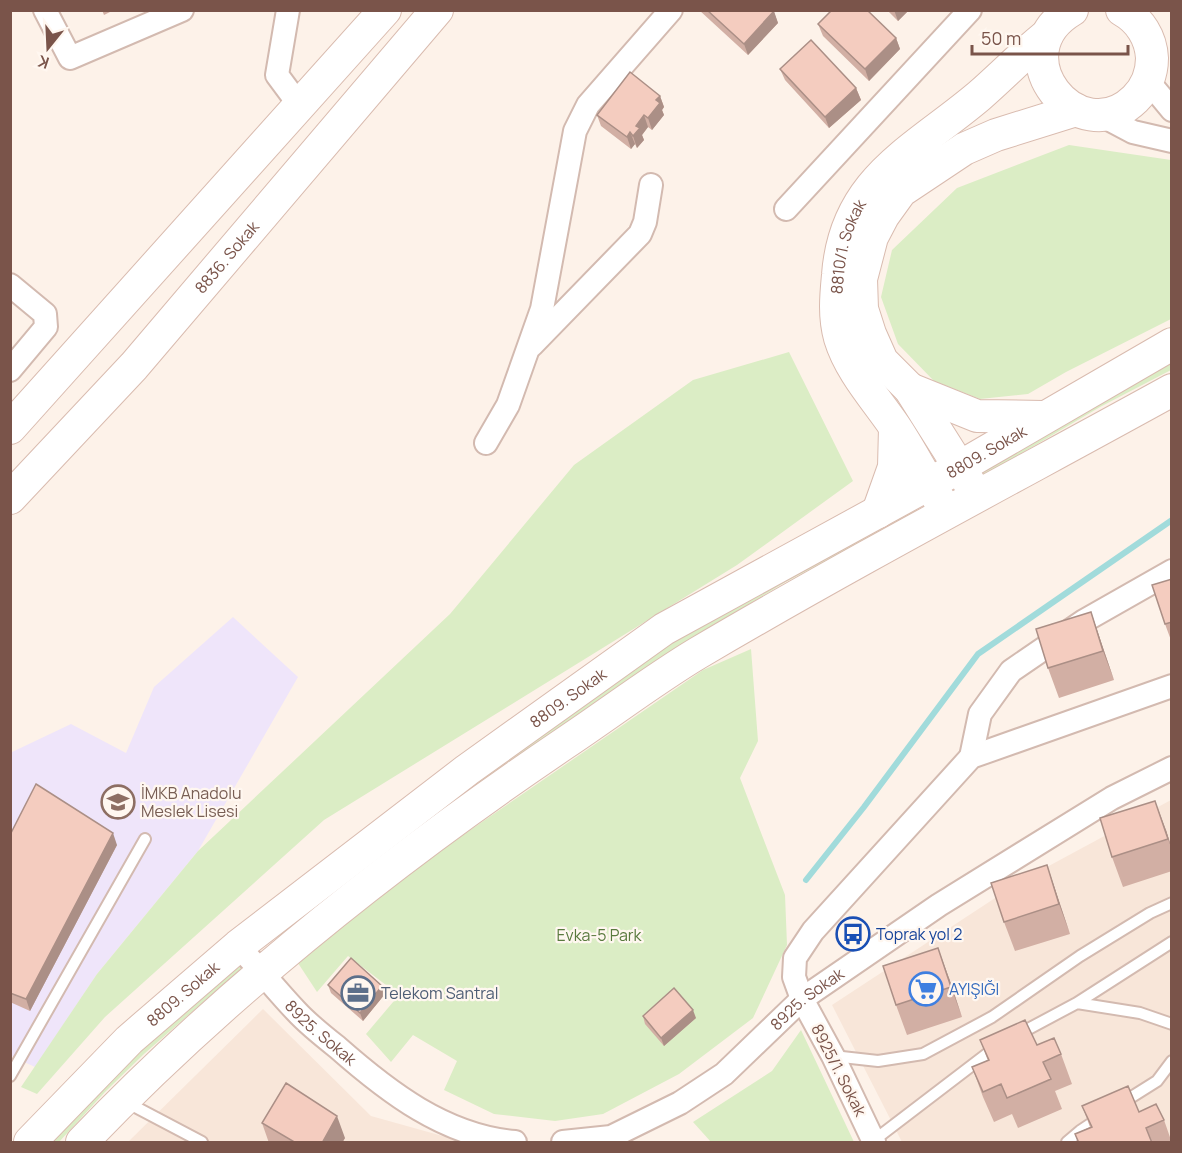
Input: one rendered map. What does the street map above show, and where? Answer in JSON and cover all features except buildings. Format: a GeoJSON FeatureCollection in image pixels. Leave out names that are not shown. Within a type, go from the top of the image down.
{"type":"FeatureCollection","features":[{"type":"Feature","properties":{"kind":"street"},"geometry":{"type":"LineString","coordinates":[[45,10],[70,58],[182,10]]}},
{"type":"Feature","properties":{"kind":"street"},"geometry":{"type":"LineString","coordinates":[[288,10],[277,75],[300,106]]}},
{"type":"Feature","properties":{"kind":"street"},"geometry":{"type":"LineString","coordinates":[[10,428],[385,10]]}},
{"type":"Feature","properties":{"kind":"street","name":"8836. Sokak"},"geometry":{"type":"LineString","coordinates":[[10,498],[134,366],[437,10]]}},
{"type":"Feature","properties":{"kind":"street"},"geometry":{"type":"LineString","coordinates":[[486,443],[508,405],[542,309],[575,131],[588,105],[671,10]]}},
{"type":"Feature","properties":{"kind":"street"},"geometry":{"type":"LineString","coordinates":[[786,209],[970,10]]}},
{"type":"Feature","properties":{"kind":"street"},"geometry":{"type":"LineString","coordinates":[[1122,10],[1140,24],[1147,37],[1172,110]]}},
{"type":"Feature","properties":{"kind":"street"},"geometry":{"type":"LineString","coordinates":[[1059,20],[1043,50],[1042,65],[1053,92],[1063,103],[1133,132],[1172,141]]}},
{"type":"Feature","properties":{"kind":"street","name":"8810/1. Sokak"},"geometry":{"type":"LineString","coordinates":[[949,513],[895,428],[857,374],[840,338],[835,304],[839,258],[849,221],[867,191],[887,168],[980,96],[1059,20]]}},
{"type":"Feature","properties":{"kind":"street","name":"8810/1. Sokak"},"geometry":{"type":"LineString","coordinates":[[979,496],[958,468],[910,390],[882,361],[870,334],[862,309],[861,279],[872,237],[883,216],[901,191],[963,149],[1005,132],[1087,112],[1123,108],[1133,101],[1157,63]]}},
{"type":"Feature","properties":{"kind":"street"},"geometry":{"type":"LineString","coordinates":[[527,350],[640,234],[645,222],[651,185]]}},
{"type":"Feature","properties":{"kind":"street"},"geometry":{"type":"LineString","coordinates":[[10,285],[45,314],[46,327],[10,370]]}},
{"type":"Feature","properties":{"kind":"street","name":"8809. Sokak"},"geometry":{"type":"LineString","coordinates":[[30,1143],[129,1040],[238,946],[467,770],[664,629],[958,468],[1172,344]]}},
{"type":"Feature","properties":{"kind":"street"},"geometry":{"type":"LineString","coordinates":[[910,390],[978,416],[1043,417]]}},
{"type":"Feature","properties":{"kind":"street","name":"8809. Sokak"},"geometry":{"type":"LineString","coordinates":[[82,1143],[123,1100],[262,971],[404,858],[479,802],[696,655],[1172,390]]}},
{"type":"Feature","properties":{"kind":"street"},"geometry":{"type":"LineString","coordinates":[[878,512],[894,467],[895,428]]}},
{"type":"Feature","properties":{"kind":"street"},"geometry":{"type":"LineString","coordinates":[[971,757],[980,714],[1011,670],[1084,621],[1172,571]]}},
{"type":"Feature","properties":{"kind":"street"},"geometry":{"type":"LineString","coordinates":[[971,757],[1172,686]]}},
{"type":"Feature","properties":{"kind":"street","name":"8925/1. Sokak"},"geometry":{"type":"LineString","coordinates":[[874,1142],[833,1056],[802,999],[794,978],[795,958],[813,932],[971,757]]}},
{"type":"Feature","properties":{"kind":"street","name":"8925. Sokak"},"geometry":{"type":"LineString","coordinates":[[563,1143],[611,1137],[680,1103],[724,1074],[802,999],[939,905],[1112,798],[1172,768]]}},
{"type":"Feature","properties":{"kind":"street","name":"8925. Sokak"},"geometry":{"type":"LineString","coordinates":[[238,946],[297,1012],[375,1081],[455,1134],[515,1143]]}},
{"type":"Feature","properties":{"kind":"lane"},"geometry":{"type":"LineString","coordinates":[[10,1076],[145,839]]}},
{"type":"Feature","properties":{"kind":"lane"},"geometry":{"type":"LineString","coordinates":[[833,1056],[878,1061],[923,1054],[992,1017],[1080,956],[1150,913],[1172,903]]}},
{"type":"Feature","properties":{"kind":"lane"},"geometry":{"type":"LineString","coordinates":[[874,1142],[1003,1042],[1077,1004],[1172,942]]}},
{"type":"Feature","properties":{"kind":"lane"},"geometry":{"type":"LineString","coordinates":[[1077,1004],[1140,1012],[1172,1024]]}},
{"type":"Feature","properties":{"kind":"lane"},"geometry":{"type":"LineString","coordinates":[[1066,1143],[1080,1131],[1157,1081],[1172,1062]]}},
{"type":"Feature","properties":{"kind":"lane"},"geometry":{"type":"LineString","coordinates":[[123,1100],[202,1143]]}},
{"type":"Feature","properties":{"kind":"shaded area","name":"İMKB Anadolu Meslek Lisesi"},"geometry":{"type":"Polygon","coordinates":[[[233,617],[298,677],[198,851],[97,974],[35,1067],[11,1056],[10,753],[71,724],[126,753],[154,687],[233,617]]]}},
{"type":"Feature","properties":{"kind":"shaded area"},"geometry":{"type":"Polygon","coordinates":[[[1171,800],[1171,1142],[902,1142],[832,1005],[1021,881],[1171,800]]]}},
{"type":"Feature","properties":{"kind":"shaded area"},"geometry":{"type":"Polygon","coordinates":[[[263,1009],[371,1116],[464,1142],[128,1142],[263,1009]]]}},
{"type":"Feature","properties":{"kind":"green space"},"geometry":{"type":"Polygon","coordinates":[[[1069,145],[1171,160],[1171,319],[1066,372],[1028,394],[980,399],[934,381],[898,344],[881,297],[892,250],[957,188],[1069,145]]]}},
{"type":"Feature","properties":{"kind":"green space"},"geometry":{"type":"Polygon","coordinates":[[[789,352],[853,481],[737,565],[324,820],[105,1017],[37,1094],[21,1087],[97,974],[198,851],[450,614],[574,465],[693,380],[789,352]]]}},
{"type":"Feature","properties":{"kind":"green space"},"geometry":{"type":"Polygon","coordinates":[[[1171,358],[1171,370],[1100,407],[981,477],[977,473],[1171,358]]]}},
{"type":"Feature","properties":{"kind":"green space"},"geometry":{"type":"Polygon","coordinates":[[[914,506],[918,512],[784,583],[683,644],[581,716],[281,940],[275,932],[354,868],[684,632],[914,506]]]}},
{"type":"Feature","properties":{"kind":"green space","name":"Evka-5 Park"},"geometry":{"type":"Polygon","coordinates":[[[751,649],[758,741],[740,778],[785,895],[787,945],[753,1018],[679,1074],[603,1114],[555,1121],[494,1114],[444,1090],[457,1061],[413,1035],[391,1062],[366,1034],[399,995],[348,956],[317,992],[296,960],[399,879],[703,670],[751,649]]]}},
{"type":"Feature","properties":{"kind":"green space"},"geometry":{"type":"Polygon","coordinates":[[[242,963],[242,968],[144,1054],[105,1092],[59,1142],[48,1142],[111,1074],[242,963]]]}},
{"type":"Feature","properties":{"kind":"green space"},"geometry":{"type":"Polygon","coordinates":[[[801,1030],[854,1142],[711,1142],[693,1122],[772,1071],[801,1030]]]}},
{"type":"Feature","properties":{"kind":"waterway"},"geometry":{"type":"LineString","coordinates":[[806,880],[864,807],[978,654],[1172,520]]}},
{"type":"Feature","properties":{"kind":"place","name":"İMKB Anadolu Meslek Lisesi"},"geometry":{"type":"Point","coordinates":[118,802]}},
{"type":"Feature","properties":{"kind":"place","name":"Toprak yol 2"},"geometry":{"type":"Point","coordinates":[853,934]}},
{"type":"Feature","properties":{"kind":"place","name":"AYIŞIĞI"},"geometry":{"type":"Point","coordinates":[926,989]}},
{"type":"Feature","properties":{"kind":"place","name":"Telekom Santral"},"geometry":{"type":"Point","coordinates":[358,993]}}]}
